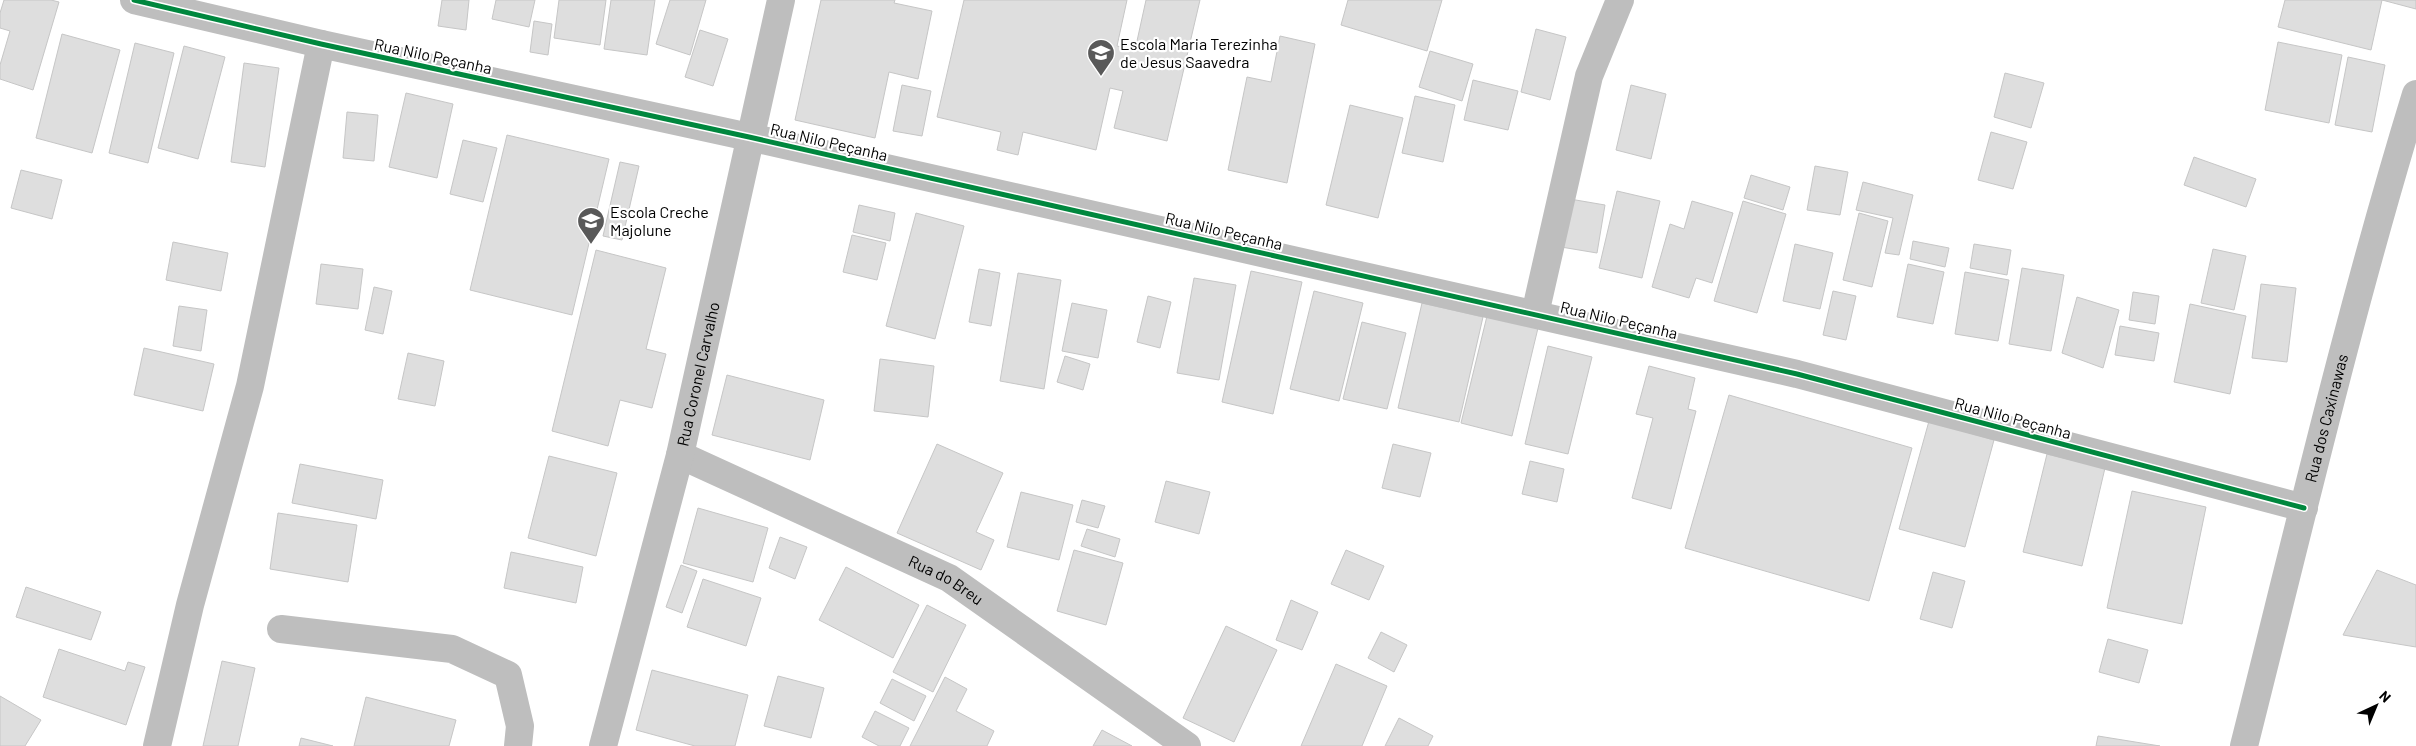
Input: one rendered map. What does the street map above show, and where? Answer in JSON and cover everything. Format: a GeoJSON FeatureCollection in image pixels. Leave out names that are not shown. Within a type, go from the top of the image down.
{"type":"FeatureCollection","features":[{"type":"Feature","properties":{"kind":"street","name":"Rua Nilo Peçanha"},"geometry":{"type":"LineString","coordinates":[[134,0],[321,44],[749,137],[1797,374],[2304,508]]}},
{"type":"Feature","properties":{"kind":"street","name":"Rua Coronel Carvalho"},"geometry":{"type":"LineString","coordinates":[[603,746],[680,455],[749,137],[781,0]]}},
{"type":"Feature","properties":{"kind":"street"},"geometry":{"type":"LineString","coordinates":[[1535,314],[1589,76],[1620,0]]}},
{"type":"Feature","properties":{"kind":"street"},"geometry":{"type":"LineString","coordinates":[[157,746],[190,604],[250,386],[321,44]]}},
{"type":"Feature","properties":{"kind":"street","name":"Rua dos Caxinawas"},"geometry":{"type":"LineString","coordinates":[[2244,746],[2387,188],[2416,94]]}},
{"type":"Feature","properties":{"kind":"street","name":"Rua do Breu"},"geometry":{"type":"LineString","coordinates":[[680,455],[949,578],[1187,746]]}},
{"type":"Feature","properties":{"kind":"street"},"geometry":{"type":"LineString","coordinates":[[281,629],[452,649],[508,675],[520,726],[518,746]]}},
{"type":"Feature","properties":{"kind":"building"},"geometry":{"type":"Polygon","coordinates":[[[4,0],[51,0],[59,2],[33,90],[0,79],[0,65],[10,31],[0,28],[0,13],[4,0]]]}},
{"type":"Feature","properties":{"kind":"building"},"geometry":{"type":"Polygon","coordinates":[[[442,0],[469,0],[466,30],[438,26],[442,0]]]}},
{"type":"Feature","properties":{"kind":"building"},"geometry":{"type":"Polygon","coordinates":[[[496,0],[535,0],[529,27],[492,19],[496,0]]]}},
{"type":"Feature","properties":{"kind":"building"},"geometry":{"type":"Polygon","coordinates":[[[559,0],[606,0],[600,45],[554,38],[559,0]]]}},
{"type":"Feature","properties":{"kind":"building"},"geometry":{"type":"Polygon","coordinates":[[[611,0],[655,0],[647,55],[604,49],[611,0]]]}},
{"type":"Feature","properties":{"kind":"building"},"geometry":{"type":"Polygon","coordinates":[[[670,0],[706,0],[690,55],[656,44],[670,0]]]}},
{"type":"Feature","properties":{"kind":"building"},"geometry":{"type":"Polygon","coordinates":[[[821,0],[895,0],[894,3],[932,11],[918,79],[889,72],[875,138],[795,120],[821,0]]]}},
{"type":"Feature","properties":{"kind":"building"},"geometry":{"type":"Polygon","coordinates":[[[964,0],[1127,0],[1117,46],[1135,50],[1146,0],[1200,0],[1167,141],[1114,128],[1123,91],[1110,88],[1096,150],[1023,132],[1018,155],[997,150],[1001,132],[937,117],[964,0]]]}},
{"type":"Feature","properties":{"kind":"building"},"geometry":{"type":"Polygon","coordinates":[[[1348,0],[1442,0],[1427,51],[1341,25],[1348,0]]]}},
{"type":"Feature","properties":{"kind":"building"},"geometry":{"type":"Polygon","coordinates":[[[2285,0],[2382,0],[2371,50],[2278,27],[2285,0]]]}},
{"type":"Feature","properties":{"kind":"building"},"geometry":{"type":"Polygon","coordinates":[[[2382,0],[2416,0],[2416,9],[2382,0]]]}},
{"type":"Feature","properties":{"kind":"building"},"geometry":{"type":"Polygon","coordinates":[[[534,21],[552,24],[548,55],[530,52],[534,21]]]}},
{"type":"Feature","properties":{"kind":"building"},"geometry":{"type":"Polygon","coordinates":[[[1536,29],[1566,37],[1550,100],[1521,92],[1536,29]]]}},
{"type":"Feature","properties":{"kind":"building"},"geometry":{"type":"Polygon","coordinates":[[[700,30],[728,39],[713,86],[685,77],[700,30]]]}},
{"type":"Feature","properties":{"kind":"building"},"geometry":{"type":"Polygon","coordinates":[[[62,34],[120,50],[92,153],[36,138],[62,34]]]}},
{"type":"Feature","properties":{"kind":"building"},"geometry":{"type":"Polygon","coordinates":[[[1280,36],[1315,44],[1287,183],[1228,170],[1247,77],[1271,82],[1280,36]]]}},
{"type":"Feature","properties":{"kind":"building"},"geometry":{"type":"Polygon","coordinates":[[[2278,42],[2342,55],[2329,123],[2265,110],[2278,42]]]}},
{"type":"Feature","properties":{"kind":"building"},"geometry":{"type":"Polygon","coordinates":[[[135,43],[174,53],[148,163],[109,153],[135,43]]]}},
{"type":"Feature","properties":{"kind":"building"},"geometry":{"type":"Polygon","coordinates":[[[184,46],[225,57],[198,159],[158,148],[184,46]]]}},
{"type":"Feature","properties":{"kind":"building"},"geometry":{"type":"Polygon","coordinates":[[[1430,51],[1473,64],[1462,101],[1419,87],[1430,51]]]}},
{"type":"Feature","properties":{"kind":"building"},"geometry":{"type":"Polygon","coordinates":[[[2348,57],[2385,65],[2372,132],[2335,125],[2348,57]]]}},
{"type":"Feature","properties":{"kind":"building"},"geometry":{"type":"Polygon","coordinates":[[[244,63],[279,68],[265,167],[231,162],[244,63]]]}},
{"type":"Feature","properties":{"kind":"building"},"geometry":{"type":"Polygon","coordinates":[[[2005,73],[2044,83],[2031,128],[1994,117],[2005,73]]]}},
{"type":"Feature","properties":{"kind":"building"},"geometry":{"type":"Polygon","coordinates":[[[1473,80],[1518,91],[1508,130],[1464,120],[1473,80]]]}},
{"type":"Feature","properties":{"kind":"building"},"geometry":{"type":"Polygon","coordinates":[[[902,85],[931,91],[922,136],[893,131],[902,85]]]}},
{"type":"Feature","properties":{"kind":"building"},"geometry":{"type":"Polygon","coordinates":[[[1631,85],[1666,94],[1651,159],[1616,150],[1631,85]]]}},
{"type":"Feature","properties":{"kind":"building"},"geometry":{"type":"Polygon","coordinates":[[[406,93],[453,104],[437,178],[389,167],[406,93]]]}},
{"type":"Feature","properties":{"kind":"building"},"geometry":{"type":"Polygon","coordinates":[[[1415,96],[1455,105],[1443,162],[1402,153],[1415,96]]]}},
{"type":"Feature","properties":{"kind":"building"},"geometry":{"type":"Polygon","coordinates":[[[1350,105],[1403,118],[1378,218],[1326,205],[1350,105]]]}},
{"type":"Feature","properties":{"kind":"building"},"geometry":{"type":"Polygon","coordinates":[[[347,112],[378,115],[374,161],[343,158],[347,112]]]}},
{"type":"Feature","properties":{"kind":"building"},"geometry":{"type":"Polygon","coordinates":[[[1991,132],[2027,142],[2013,189],[1978,180],[1991,132]]]}},
{"type":"Feature","properties":{"kind":"building"},"geometry":{"type":"Polygon","coordinates":[[[507,135],[609,159],[572,315],[470,290],[507,135]]]}},
{"type":"Feature","properties":{"kind":"building"},"geometry":{"type":"Polygon","coordinates":[[[463,140],[497,148],[483,202],[450,194],[463,140]]]}},
{"type":"Feature","properties":{"kind":"building"},"geometry":{"type":"Polygon","coordinates":[[[2194,157],[2256,179],[2246,207],[2184,185],[2194,157]]]}},
{"type":"Feature","properties":{"kind":"building"},"geometry":{"type":"Polygon","coordinates":[[[620,162],[639,166],[622,240],[603,236],[620,162]]]}},
{"type":"Feature","properties":{"kind":"building"},"geometry":{"type":"Polygon","coordinates":[[[1815,166],[1848,172],[1840,215],[1807,210],[1815,166]]]}},
{"type":"Feature","properties":{"kind":"building"},"geometry":{"type":"Polygon","coordinates":[[[21,170],[62,180],[52,219],[11,208],[21,170]]]}},
{"type":"Feature","properties":{"kind":"building"},"geometry":{"type":"Polygon","coordinates":[[[1751,175],[1790,187],[1783,210],[1744,198],[1751,175]]]}},
{"type":"Feature","properties":{"kind":"building"},"geometry":{"type":"Polygon","coordinates":[[[1863,182],[1913,195],[1899,255],[1885,253],[1893,218],[1856,210],[1863,182]]]}},
{"type":"Feature","properties":{"kind":"building"},"geometry":{"type":"Polygon","coordinates":[[[1617,191],[1660,201],[1642,278],[1599,268],[1617,191]]]}},
{"type":"Feature","properties":{"kind":"building"},"geometry":{"type":"Polygon","coordinates":[[[1564,198],[1605,205],[1597,253],[1555,246],[1564,198]]]}},
{"type":"Feature","properties":{"kind":"building"},"geometry":{"type":"Polygon","coordinates":[[[1692,201],[1733,213],[1712,283],[1696,278],[1689,298],[1652,287],[1670,224],[1684,229],[1692,201]]]}},
{"type":"Feature","properties":{"kind":"building"},"geometry":{"type":"Polygon","coordinates":[[[1743,201],[1786,214],[1757,313],[1714,301],[1743,201]]]}},
{"type":"Feature","properties":{"kind":"building"},"geometry":{"type":"Polygon","coordinates":[[[859,205],[895,213],[890,241],[853,232],[859,205]]]}},
{"type":"Feature","properties":{"kind":"building"},"geometry":{"type":"Polygon","coordinates":[[[916,213],[964,226],[935,339],[886,326],[916,213]]]}},
{"type":"Feature","properties":{"kind":"building"},"geometry":{"type":"Polygon","coordinates":[[[1859,213],[1888,221],[1872,287],[1843,280],[1859,213]]]}},
{"type":"Feature","properties":{"kind":"building"},"geometry":{"type":"Polygon","coordinates":[[[852,235],[886,243],[877,280],[843,272],[852,235]]]}},
{"type":"Feature","properties":{"kind":"building"},"geometry":{"type":"Polygon","coordinates":[[[1913,241],[1949,248],[1945,267],[1910,259],[1913,241]]]}},
{"type":"Feature","properties":{"kind":"building"},"geometry":{"type":"Polygon","coordinates":[[[173,242],[228,253],[221,291],[166,280],[173,242]]]}},
{"type":"Feature","properties":{"kind":"building"},"geometry":{"type":"Polygon","coordinates":[[[1795,244],[1833,253],[1820,309],[1783,301],[1795,244]]]}},
{"type":"Feature","properties":{"kind":"building"},"geometry":{"type":"Polygon","coordinates":[[[1974,244],[2011,250],[2007,275],[1970,268],[1974,244]]]}},
{"type":"Feature","properties":{"kind":"building"},"geometry":{"type":"Polygon","coordinates":[[[2213,249],[2246,256],[2234,310],[2201,303],[2213,249]]]}},
{"type":"Feature","properties":{"kind":"building"},"geometry":{"type":"Polygon","coordinates":[[[596,250],[666,268],[646,349],[666,354],[652,408],[620,400],[608,446],[552,431],[596,250]]]}},
{"type":"Feature","properties":{"kind":"building"},"geometry":{"type":"Polygon","coordinates":[[[321,264],[363,269],[358,309],[316,304],[321,264]]]}},
{"type":"Feature","properties":{"kind":"building"},"geometry":{"type":"Polygon","coordinates":[[[1908,264],[1944,272],[1933,324],[1897,317],[1908,264]]]}},
{"type":"Feature","properties":{"kind":"building"},"geometry":{"type":"Polygon","coordinates":[[[2022,268],[2064,275],[2051,351],[2009,344],[2022,268]]]}},
{"type":"Feature","properties":{"kind":"building"},"geometry":{"type":"Polygon","coordinates":[[[979,269],[1000,273],[991,326],[969,322],[979,269]]]}},
{"type":"Feature","properties":{"kind":"building"},"geometry":{"type":"Polygon","coordinates":[[[1251,271],[1302,282],[1273,414],[1222,402],[1251,271]]]}},
{"type":"Feature","properties":{"kind":"building"},"geometry":{"type":"Polygon","coordinates":[[[1965,272],[2009,280],[1998,341],[1955,334],[1965,272]]]}},
{"type":"Feature","properties":{"kind":"building"},"geometry":{"type":"Polygon","coordinates":[[[1018,273],[1061,280],[1044,389],[1000,381],[1018,273]]]}},
{"type":"Feature","properties":{"kind":"building"},"geometry":{"type":"Polygon","coordinates":[[[1194,278],[1236,285],[1219,380],[1177,373],[1194,278]]]}},
{"type":"Feature","properties":{"kind":"building"},"geometry":{"type":"Polygon","coordinates":[[[2261,284],[2296,288],[2287,362],[2252,358],[2261,284]]]}},
{"type":"Feature","properties":{"kind":"building"},"geometry":{"type":"Polygon","coordinates":[[[374,287],[392,291],[383,334],[365,330],[374,287]]]}},
{"type":"Feature","properties":{"kind":"building"},"geometry":{"type":"Polygon","coordinates":[[[1314,291],[1363,303],[1339,401],[1290,389],[1314,291]]]}},
{"type":"Feature","properties":{"kind":"building"},"geometry":{"type":"Polygon","coordinates":[[[1833,291],[1856,296],[1846,340],[1823,335],[1833,291]]]}},
{"type":"Feature","properties":{"kind":"building"},"geometry":{"type":"Polygon","coordinates":[[[2133,292],[2159,296],[2155,324],[2129,320],[2133,292]]]}},
{"type":"Feature","properties":{"kind":"building"},"geometry":{"type":"Polygon","coordinates":[[[1148,296],[1171,302],[1160,348],[1137,342],[1148,296]]]}},
{"type":"Feature","properties":{"kind":"building"},"geometry":{"type":"Polygon","coordinates":[[[2077,297],[2119,310],[2103,368],[2062,353],[2077,297]]]}},
{"type":"Feature","properties":{"kind":"building"},"geometry":{"type":"Polygon","coordinates":[[[1072,303],[1107,310],[1098,358],[1062,351],[1072,303]]]}},
{"type":"Feature","properties":{"kind":"building"},"geometry":{"type":"Polygon","coordinates":[[[1422,303],[1483,317],[1459,422],[1398,408],[1422,303]]]}},
{"type":"Feature","properties":{"kind":"building"},"geometry":{"type":"Polygon","coordinates":[[[2190,304],[2246,316],[2230,394],[2174,382],[2190,304]]]}},
{"type":"Feature","properties":{"kind":"building"},"geometry":{"type":"Polygon","coordinates":[[[179,306],[207,310],[201,351],[173,346],[179,306]]]}},
{"type":"Feature","properties":{"kind":"building"},"geometry":{"type":"Polygon","coordinates":[[[1487,316],[1538,328],[1512,436],[1461,423],[1487,316]]]}},
{"type":"Feature","properties":{"kind":"building"},"geometry":{"type":"Polygon","coordinates":[[[1362,322],[1406,333],[1387,409],[1343,399],[1362,322]]]}},
{"type":"Feature","properties":{"kind":"building"},"geometry":{"type":"Polygon","coordinates":[[[2120,326],[2159,333],[2154,361],[2115,355],[2120,326]]]}},
{"type":"Feature","properties":{"kind":"building"},"geometry":{"type":"Polygon","coordinates":[[[1548,346],[1592,357],[1568,454],[1525,444],[1548,346]]]}},
{"type":"Feature","properties":{"kind":"building"},"geometry":{"type":"Polygon","coordinates":[[[144,348],[214,364],[203,411],[134,395],[144,348]]]}},
{"type":"Feature","properties":{"kind":"building"},"geometry":{"type":"Polygon","coordinates":[[[408,353],[444,361],[435,406],[398,399],[408,353]]]}},
{"type":"Feature","properties":{"kind":"building"},"geometry":{"type":"Polygon","coordinates":[[[1065,356],[1090,364],[1083,390],[1057,382],[1065,356]]]}},
{"type":"Feature","properties":{"kind":"building"},"geometry":{"type":"Polygon","coordinates":[[[880,359],[934,366],[928,417],[874,411],[880,359]]]}},
{"type":"Feature","properties":{"kind":"building"},"geometry":{"type":"Polygon","coordinates":[[[1649,366],[1695,378],[1688,409],[1696,411],[1671,509],[1632,498],[1653,418],[1636,414],[1649,366]]]}},
{"type":"Feature","properties":{"kind":"building"},"geometry":{"type":"Polygon","coordinates":[[[727,375],[824,400],[810,460],[712,435],[727,375]]]}},
{"type":"Feature","properties":{"kind":"building"},"geometry":{"type":"Polygon","coordinates":[[[1729,395],[1912,448],[1869,601],[1685,548],[1729,395]]]}},
{"type":"Feature","properties":{"kind":"building"},"geometry":{"type":"Polygon","coordinates":[[[1929,421],[1994,440],[1965,547],[1899,529],[1929,421]]]}},
{"type":"Feature","properties":{"kind":"building"},"geometry":{"type":"Polygon","coordinates":[[[937,444],[1003,473],[976,532],[994,540],[981,570],[897,533],[937,444]]]}},
{"type":"Feature","properties":{"kind":"building"},"geometry":{"type":"Polygon","coordinates":[[[1393,444],[1431,453],[1420,497],[1382,488],[1393,444]]]}},
{"type":"Feature","properties":{"kind":"building"},"geometry":{"type":"Polygon","coordinates":[[[2047,454],[2105,468],[2082,566],[2023,552],[2047,454]]]}},
{"type":"Feature","properties":{"kind":"building"},"geometry":{"type":"Polygon","coordinates":[[[549,456],[617,473],[596,556],[528,538],[549,456]]]}},
{"type":"Feature","properties":{"kind":"building"},"geometry":{"type":"Polygon","coordinates":[[[1530,461],[1564,469],[1557,502],[1522,494],[1530,461]]]}},
{"type":"Feature","properties":{"kind":"building"},"geometry":{"type":"Polygon","coordinates":[[[300,464],[383,480],[376,519],[292,503],[300,464]]]}},
{"type":"Feature","properties":{"kind":"building"},"geometry":{"type":"Polygon","coordinates":[[[1166,481],[1210,492],[1199,534],[1155,522],[1166,481]]]}},
{"type":"Feature","properties":{"kind":"building"},"geometry":{"type":"Polygon","coordinates":[[[2132,491],[2206,507],[2182,624],[2107,608],[2132,491]]]}},
{"type":"Feature","properties":{"kind":"building"},"geometry":{"type":"Polygon","coordinates":[[[1021,492],[1073,505],[1059,560],[1007,547],[1021,492]]]}},
{"type":"Feature","properties":{"kind":"building"},"geometry":{"type":"Polygon","coordinates":[[[1082,500],[1105,506],[1098,528],[1076,522],[1082,500]]]}},
{"type":"Feature","properties":{"kind":"building"},"geometry":{"type":"Polygon","coordinates":[[[698,508],[768,528],[753,582],[683,563],[698,508]]]}},
{"type":"Feature","properties":{"kind":"building"},"geometry":{"type":"Polygon","coordinates":[[[278,513],[357,525],[348,582],[270,569],[278,513]]]}},
{"type":"Feature","properties":{"kind":"building"},"geometry":{"type":"Polygon","coordinates":[[[1087,529],[1120,539],[1115,557],[1081,546],[1087,529]]]}},
{"type":"Feature","properties":{"kind":"building"},"geometry":{"type":"Polygon","coordinates":[[[780,537],[807,547],[795,579],[769,568],[780,537]]]}},
{"type":"Feature","properties":{"kind":"building"},"geometry":{"type":"Polygon","coordinates":[[[1074,550],[1123,563],[1106,625],[1057,611],[1074,550]]]}},
{"type":"Feature","properties":{"kind":"building"},"geometry":{"type":"Polygon","coordinates":[[[1346,550],[1384,566],[1369,600],[1331,584],[1346,550]]]}},
{"type":"Feature","properties":{"kind":"building"},"geometry":{"type":"Polygon","coordinates":[[[511,552],[583,567],[576,603],[504,588],[511,552]]]}},
{"type":"Feature","properties":{"kind":"building"},"geometry":{"type":"Polygon","coordinates":[[[681,565],[697,571],[682,613],[666,607],[681,565]]]}},
{"type":"Feature","properties":{"kind":"building"},"geometry":{"type":"Polygon","coordinates":[[[846,567],[919,605],[893,658],[819,620],[846,567]]]}},
{"type":"Feature","properties":{"kind":"building"},"geometry":{"type":"Polygon","coordinates":[[[2377,570],[2416,585],[2416,647],[2343,635],[2377,570]]]}},
{"type":"Feature","properties":{"kind":"building"},"geometry":{"type":"Polygon","coordinates":[[[1933,572],[1965,581],[1952,628],[1920,619],[1933,572]]]}},
{"type":"Feature","properties":{"kind":"building"},"geometry":{"type":"Polygon","coordinates":[[[703,579],[761,598],[746,646],[687,627],[703,579]]]}},
{"type":"Feature","properties":{"kind":"building"},"geometry":{"type":"Polygon","coordinates":[[[26,587],[101,612],[91,640],[16,617],[26,587]]]}},
{"type":"Feature","properties":{"kind":"building"},"geometry":{"type":"Polygon","coordinates":[[[1291,600],[1318,612],[1302,650],[1276,640],[1291,600]]]}},
{"type":"Feature","properties":{"kind":"building"},"geometry":{"type":"Polygon","coordinates":[[[927,605],[966,625],[933,692],[893,672],[927,605]]]}},
{"type":"Feature","properties":{"kind":"building"},"geometry":{"type":"Polygon","coordinates":[[[1226,626],[1277,650],[1234,742],[1183,718],[1226,626]]]}},
{"type":"Feature","properties":{"kind":"building"},"geometry":{"type":"Polygon","coordinates":[[[1381,632],[1407,645],[1394,672],[1368,658],[1381,632]]]}},
{"type":"Feature","properties":{"kind":"building"},"geometry":{"type":"Polygon","coordinates":[[[2108,639],[2148,650],[2139,683],[2099,672],[2108,639]]]}},
{"type":"Feature","properties":{"kind":"building"},"geometry":{"type":"Polygon","coordinates":[[[59,649],[125,671],[128,662],[145,667],[126,725],[43,697],[59,649]]]}},
{"type":"Feature","properties":{"kind":"building"},"geometry":{"type":"Polygon","coordinates":[[[222,661],[255,668],[238,746],[203,746],[222,661]]]}},
{"type":"Feature","properties":{"kind":"building"},"geometry":{"type":"Polygon","coordinates":[[[1336,664],[1387,686],[1362,746],[1301,746],[1336,664]]]}},
{"type":"Feature","properties":{"kind":"building"},"geometry":{"type":"Polygon","coordinates":[[[652,670],[748,695],[735,746],[695,746],[636,730],[652,670]]]}},
{"type":"Feature","properties":{"kind":"building"},"geometry":{"type":"Polygon","coordinates":[[[778,676],[824,688],[811,738],[764,726],[778,676]]]}},
{"type":"Feature","properties":{"kind":"building"},"geometry":{"type":"Polygon","coordinates":[[[945,677],[967,689],[956,711],[994,731],[987,746],[910,746],[945,677]]]}},
{"type":"Feature","properties":{"kind":"building"},"geometry":{"type":"Polygon","coordinates":[[[892,679],[926,696],[914,721],[880,703],[892,679]]]}},
{"type":"Feature","properties":{"kind":"building"},"geometry":{"type":"Polygon","coordinates":[[[0,696],[41,720],[25,746],[0,746],[0,696]]]}},
{"type":"Feature","properties":{"kind":"building"},"geometry":{"type":"Polygon","coordinates":[[[366,697],[456,720],[449,746],[354,746],[366,697]]]}},
{"type":"Feature","properties":{"kind":"building"},"geometry":{"type":"Polygon","coordinates":[[[875,711],[909,728],[900,746],[879,746],[862,737],[875,711]]]}},
{"type":"Feature","properties":{"kind":"building"},"geometry":{"type":"Polygon","coordinates":[[[1399,718],[1433,736],[1428,746],[1385,746],[1399,718]]]}},
{"type":"Feature","properties":{"kind":"building"},"geometry":{"type":"Polygon","coordinates":[[[1102,730],[1132,746],[1093,746],[1102,730]]]}},
{"type":"Feature","properties":{"kind":"building"},"geometry":{"type":"Polygon","coordinates":[[[2098,736],[2160,746],[2096,746],[2098,736]]]}},
{"type":"Feature","properties":{"kind":"building"},"geometry":{"type":"Polygon","coordinates":[[[301,738],[333,746],[299,746],[301,738]]]}},
{"type":"Feature","properties":{"kind":"cycle path"},"geometry":{"type":"LineString","coordinates":[[134,0],[321,44],[749,137],[1797,374],[2304,508]]}},
{"type":"Feature","properties":{"kind":"place","name":"Escola Maria Terezinha de Jesus Saavedra"},"geometry":{"type":"Point","coordinates":[1101,77]}},
{"type":"Feature","properties":{"kind":"place","name":"Escola Creche Majolune"},"geometry":{"type":"Point","coordinates":[591,245]}}]}
